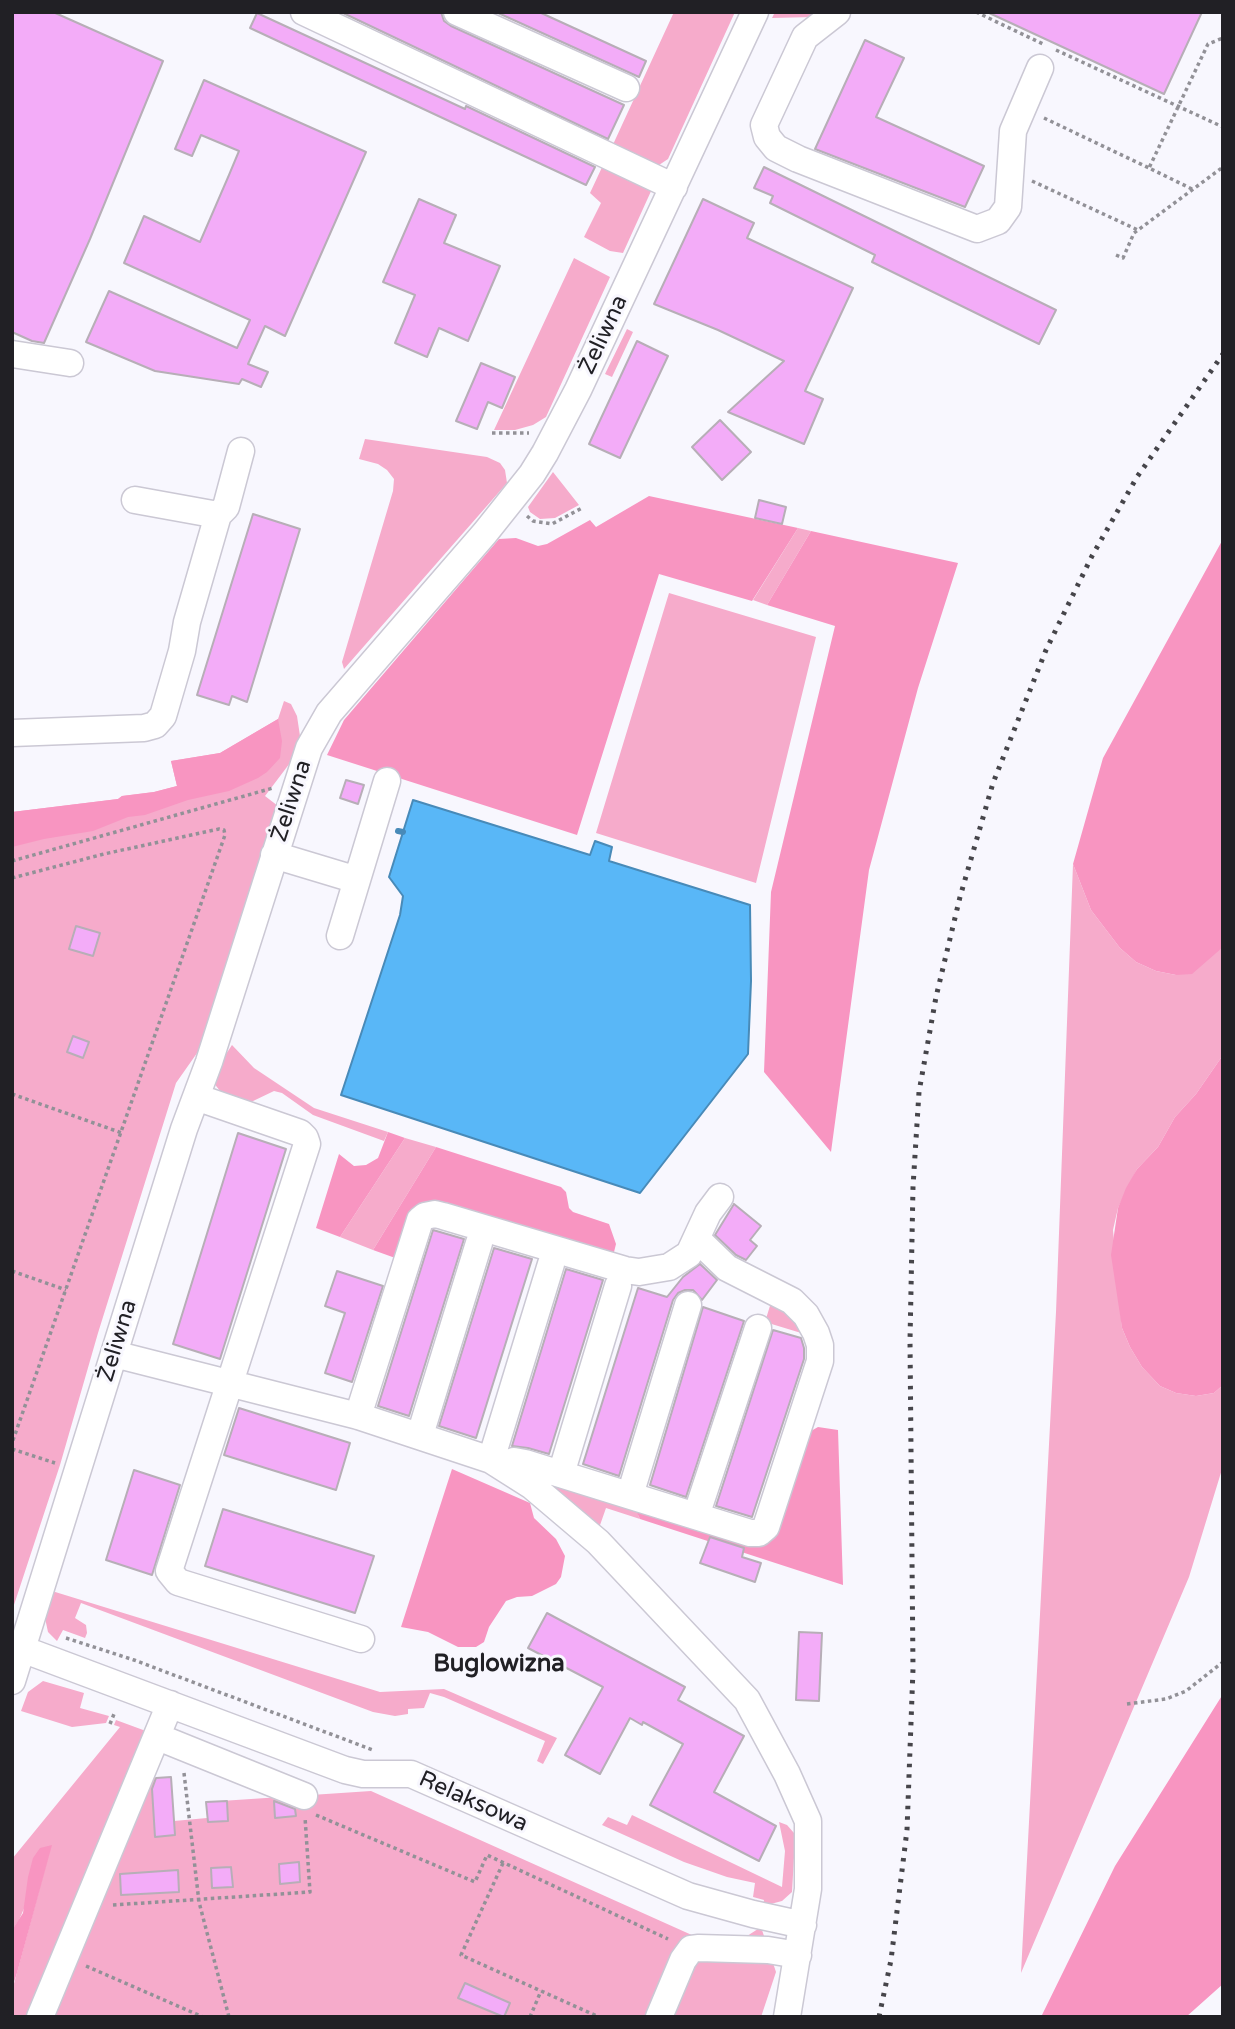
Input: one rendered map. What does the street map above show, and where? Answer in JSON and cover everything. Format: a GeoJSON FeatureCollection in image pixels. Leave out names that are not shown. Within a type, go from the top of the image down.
{"type":"FeatureCollection","features":[{"type":"Feature","properties":{"kind":"street"},"geometry":{"type":"LineString","coordinates":[[303,12],[674,187]]}},
{"type":"Feature","properties":{"kind":"street"},"geometry":{"type":"LineString","coordinates":[[457,12],[626,88]]}},
{"type":"Feature","properties":{"kind":"street","name":"Żeliwna"},"geometry":{"type":"LineString","coordinates":[[12,1681],[309,748],[328,713],[485,533],[532,474],[578,390],[755,12]]}},
{"type":"Feature","properties":{"kind":"street"},"geometry":{"type":"LineString","coordinates":[[836,12],[805,37],[764,125],[767,137],[775,148],[798,159],[977,229],[998,221],[1008,207],[1013,131],[1050,57]]}},
{"type":"Feature","properties":{"kind":"street"},"geometry":{"type":"LineString","coordinates":[[12,354],[70,363]]}},
{"type":"Feature","properties":{"kind":"street"},"geometry":{"type":"LineString","coordinates":[[12,733],[144,729],[155,725],[163,716],[218,515],[226,507],[241,451]]}},
{"type":"Feature","properties":{"kind":"street"},"geometry":{"type":"LineString","coordinates":[[135,500],[218,515]]}},
{"type":"Feature","properties":{"kind":"street"},"geometry":{"type":"LineString","coordinates":[[340,936],[387,781]]}},
{"type":"Feature","properties":{"kind":"street"},"geometry":{"type":"LineString","coordinates":[[274,855],[357,880]]}},
{"type":"Feature","properties":{"kind":"street"},"geometry":{"type":"LineString","coordinates":[[196,1097],[300,1133],[307,1144],[169,1571],[178,1581],[361,1639]]}},
{"type":"Feature","properties":{"kind":"street"},"geometry":{"type":"LineString","coordinates":[[358,1416],[420,1220],[425,1216],[443,1216],[639,1272],[670,1267],[689,1254],[708,1213],[720,1197]]}},
{"type":"Feature","properties":{"kind":"street"},"geometry":{"type":"LineString","coordinates":[[496,1463],[514,1461],[750,1533],[759,1533],[766,1527],[820,1361],[816,1333],[806,1315],[792,1301],[727,1268],[697,1240]]}},
{"type":"Feature","properties":{"kind":"street"},"geometry":{"type":"LineString","coordinates":[[420,1435],[479,1243]]}},
{"type":"Feature","properties":{"kind":"street"},"geometry":{"type":"LineString","coordinates":[[496,1463],[551,1264]]}},
{"type":"Feature","properties":{"kind":"street"},"geometry":{"type":"LineString","coordinates":[[561,1474],[618,1286]]}},
{"type":"Feature","properties":{"kind":"street"},"geometry":{"type":"LineString","coordinates":[[630,1496],[688,1305]]}},
{"type":"Feature","properties":{"kind":"street"},"geometry":{"type":"LineString","coordinates":[[696,1516],[758,1328]]}},
{"type":"Feature","properties":{"kind":"street"},"geometry":{"type":"LineString","coordinates":[[114,1354],[358,1416],[496,1463],[533,1486],[598,1542],[747,1700],[787,1774],[808,1821],[808,1889],[787,2017]]}},
{"type":"Feature","properties":{"kind":"street","name":"Relaksowa"},"geometry":{"type":"LineString","coordinates":[[22,1648],[345,1770],[363,1774],[411,1774],[688,1896],[803,1925]]}},
{"type":"Feature","properties":{"kind":"street"},"geometry":{"type":"LineString","coordinates":[[40,2017],[86,1906],[170,1741],[170,1704]]}},
{"type":"Feature","properties":{"kind":"street"},"geometry":{"type":"LineString","coordinates":[[170,1741],[304,1796]]}},
{"type":"Feature","properties":{"kind":"street"},"geometry":{"type":"LineString","coordinates":[[659,2017],[691,1949],[768,1950],[798,1955]]}},
{"type":"Feature","properties":{"kind":"path"},"geometry":{"type":"LineString","coordinates":[[976,12],[1050,57],[1066,55],[1223,127]]}},
{"type":"Feature","properties":{"kind":"path"},"geometry":{"type":"LineString","coordinates":[[1149,169],[1208,44],[1223,38]]}},
{"type":"Feature","properties":{"kind":"path"},"geometry":{"type":"LineString","coordinates":[[1050,57],[1066,55]]}},
{"type":"Feature","properties":{"kind":"path"},"geometry":{"type":"LineString","coordinates":[[1039,116],[1192,189]]}},
{"type":"Feature","properties":{"kind":"path"},"geometry":{"type":"LineString","coordinates":[[1116,255],[1123,258],[1134,233],[1223,167]]}},
{"type":"Feature","properties":{"kind":"path"},"geometry":{"type":"LineString","coordinates":[[1031,180],[1138,230]]}},
{"type":"Feature","properties":{"kind":"path"},"geometry":{"type":"LineString","coordinates":[[12,861],[234,797],[296,784]]}},
{"type":"Feature","properties":{"kind":"path"},"geometry":{"type":"LineString","coordinates":[[12,878],[104,854],[224,830],[225,840],[12,1443]]}},
{"type":"Feature","properties":{"kind":"path"},"geometry":{"type":"LineString","coordinates":[[12,1094],[122,1133]]}},
{"type":"Feature","properties":{"kind":"path"},"geometry":{"type":"LineString","coordinates":[[12,1271],[66,1290]]}},
{"type":"Feature","properties":{"kind":"path"},"geometry":{"type":"LineString","coordinates":[[12,1448],[78,1470]]}},
{"type":"Feature","properties":{"kind":"path"},"geometry":{"type":"LineString","coordinates":[[66,1638],[134,1660],[377,1751]]}},
{"type":"Feature","properties":{"kind":"path"},"geometry":{"type":"LineString","coordinates":[[1127,1704],[1166,1699],[1186,1691],[1223,1662]]}},
{"type":"Feature","properties":{"kind":"path"},"geometry":{"type":"LineString","coordinates":[[110,1724],[114,1714]]}},
{"type":"Feature","properties":{"kind":"path"},"geometry":{"type":"LineString","coordinates":[[170,1741],[188,1820],[198,1899],[229,2017]]}},
{"type":"Feature","properties":{"kind":"path"},"geometry":{"type":"LineString","coordinates":[[86,1906],[310,1892],[305,1810],[475,1882],[486,1855],[691,1949]]}},
{"type":"Feature","properties":{"kind":"path"},"geometry":{"type":"LineString","coordinates":[[503,1863],[461,1955],[599,2017]]}},
{"type":"Feature","properties":{"kind":"path"},"geometry":{"type":"LineString","coordinates":[[65,1957],[203,2017]]}},
{"type":"Feature","properties":{"kind":"path"},"geometry":{"type":"LineString","coordinates":[[530,2017],[541,1991]]}},
{"type":"Feature","properties":{"kind":"shaded area"},"geometry":{"type":"Polygon","coordinates":[[[674,12],[735,12],[668,159],[659,165],[635,161],[610,151],[674,12]]]}},
{"type":"Feature","properties":{"kind":"shaded area"},"geometry":{"type":"Polygon","coordinates":[[[775,12],[816,12],[814,17],[772,18],[775,12]]]}},
{"type":"Feature","properties":{"kind":"shaded area"},"geometry":{"type":"Polygon","coordinates":[[[604,163],[652,189],[623,253],[610,251],[584,237],[601,203],[590,193],[604,163]]]}},
{"type":"Feature","properties":{"kind":"shaded area"},"geometry":{"type":"Polygon","coordinates":[[[574,258],[610,277],[546,417],[533,425],[515,430],[494,430],[574,258]]]}},
{"type":"Feature","properties":{"kind":"shaded area"},"geometry":{"type":"Polygon","coordinates":[[[627,329],[633,332],[612,377],[605,374],[627,329]]]}},
{"type":"Feature","properties":{"kind":"shaded area"},"geometry":{"type":"Polygon","coordinates":[[[365,439],[487,457],[500,463],[505,470],[507,483],[344,669],[342,662],[393,491],[394,479],[387,470],[378,464],[359,459],[365,439]]]}},
{"type":"Feature","properties":{"kind":"shaded area"},"geometry":{"type":"Polygon","coordinates":[[[553,472],[579,505],[555,518],[540,519],[530,512],[528,507],[553,472]]]}},
{"type":"Feature","properties":{"kind":"shaded area"},"geometry":{"type":"Polygon","coordinates":[[[649,496],[798,528],[752,601],[659,574],[577,835],[327,755],[344,720],[499,539],[516,538],[538,546],[547,544],[590,520],[596,527],[649,496]]]}},
{"type":"Feature","properties":{"kind":"shaded area"},"geometry":{"type":"Polygon","coordinates":[[[798,528],[811,531],[767,605],[753,600],[798,528]]]}},
{"type":"Feature","properties":{"kind":"shaded area"},"geometry":{"type":"Polygon","coordinates":[[[811,531],[958,563],[918,688],[869,870],[831,1152],[764,1072],[771,892],[835,626],[767,605],[811,531]]]}},
{"type":"Feature","properties":{"kind":"shaded area"},"geometry":{"type":"Polygon","coordinates":[[[1223,539],[1223,947],[1192,974],[1176,975],[1156,971],[1136,962],[1120,948],[1091,910],[1073,864],[1103,758],[1223,539]]]}},
{"type":"Feature","properties":{"kind":"shaded area"},"geometry":{"type":"Polygon","coordinates":[[[669,593],[816,637],[756,883],[596,833],[669,593]]]}},
{"type":"Feature","properties":{"kind":"shaded area"},"geometry":{"type":"Polygon","coordinates":[[[284,701],[291,704],[297,716],[300,736],[293,759],[265,796],[278,806],[202,1046],[176,1083],[60,1465],[12,1611],[12,812],[118,799],[177,786],[171,761],[220,753],[278,719],[284,701]]]}},
{"type":"Feature","properties":{"kind":"shaded area"},"geometry":{"type":"Polygon","coordinates":[[[278,719],[282,741],[280,758],[258,778],[229,791],[188,800],[145,815],[128,817],[93,831],[12,847],[12,812],[118,799],[177,786],[171,761],[220,753],[278,719]]]}},
{"type":"Feature","properties":{"kind":"shaded area"},"geometry":{"type":"Polygon","coordinates":[[[1073,864],[1091,910],[1120,948],[1136,962],[1156,971],[1176,975],[1223,947],[1223,1055],[1196,1094],[1175,1117],[1158,1147],[1137,1169],[1118,1208],[1113,1230],[1122,1328],[1142,1367],[1160,1386],[1176,1393],[1196,1396],[1214,1393],[1223,1385],[1223,1466],[1189,1577],[1021,1973],[1056,1312],[1073,864]]]}},
{"type":"Feature","properties":{"kind":"shaded area"},"geometry":{"type":"Polygon","coordinates":[[[232,1045],[254,1068],[314,1108],[388,1132],[384,1141],[313,1115],[282,1093],[274,1091],[251,1102],[224,1096],[213,1082],[220,1063],[232,1045]]]}},
{"type":"Feature","properties":{"kind":"shaded area"},"geometry":{"type":"Polygon","coordinates":[[[1223,1055],[1223,1385],[1214,1393],[1196,1396],[1176,1393],[1160,1386],[1142,1367],[1122,1328],[1111,1255],[1118,1208],[1126,1188],[1137,1169],[1158,1147],[1175,1117],[1196,1094],[1223,1055]]]}},
{"type":"Feature","properties":{"kind":"shaded area"},"geometry":{"type":"Polygon","coordinates":[[[388,1132],[405,1138],[340,1237],[316,1228],[339,1154],[354,1166],[366,1165],[378,1158],[388,1132]]]}},
{"type":"Feature","properties":{"kind":"shaded area"},"geometry":{"type":"Polygon","coordinates":[[[405,1138],[436,1147],[373,1250],[340,1237],[405,1138]]]}},
{"type":"Feature","properties":{"kind":"shaded area"},"geometry":{"type":"Polygon","coordinates":[[[436,1147],[561,1187],[566,1192],[569,1208],[573,1212],[609,1224],[616,1244],[614,1252],[609,1256],[440,1212],[398,1259],[373,1250],[436,1147]]]}},
{"type":"Feature","properties":{"kind":"shaded area"},"geometry":{"type":"Polygon","coordinates":[[[773,1296],[811,1336],[765,1322],[773,1296]]]}},
{"type":"Feature","properties":{"kind":"shaded area"},"geometry":{"type":"Polygon","coordinates":[[[818,1427],[838,1430],[843,1585],[640,1519],[637,1511],[759,1542],[811,1431],[818,1427]]]}},
{"type":"Feature","properties":{"kind":"shaded area"},"geometry":{"type":"Polygon","coordinates":[[[523,1467],[641,1505],[638,1515],[640,1519],[606,1508],[599,1528],[523,1467]]]}},
{"type":"Feature","properties":{"kind":"shaded area"},"geometry":{"type":"Polygon","coordinates":[[[452,1469],[530,1503],[534,1518],[556,1539],[565,1556],[561,1577],[556,1584],[532,1596],[506,1601],[489,1627],[484,1642],[476,1647],[458,1647],[428,1632],[401,1627],[452,1469]]]}},
{"type":"Feature","properties":{"kind":"shaded area"},"geometry":{"type":"Polygon","coordinates":[[[52,1591],[380,1692],[444,1689],[557,1738],[543,1764],[537,1761],[545,1741],[444,1697],[430,1693],[424,1708],[408,1709],[408,1714],[395,1716],[373,1712],[81,1603],[75,1618],[86,1625],[85,1638],[63,1630],[57,1641],[48,1632],[45,1618],[52,1591]]]}},
{"type":"Feature","properties":{"kind":"shaded area"},"geometry":{"type":"Polygon","coordinates":[[[43,1681],[84,1693],[80,1708],[109,1716],[106,1723],[72,1727],[21,1711],[28,1692],[43,1681]]]}},
{"type":"Feature","properties":{"kind":"shaded area"},"geometry":{"type":"Polygon","coordinates":[[[1223,1694],[1223,1984],[1186,2017],[1041,2017],[1115,1866],[1223,1694]]]}},
{"type":"Feature","properties":{"kind":"shaded area"},"geometry":{"type":"Polygon","coordinates":[[[116,1720],[154,1734],[151,1778],[171,1777],[174,1821],[207,1818],[206,1802],[371,1791],[694,1936],[744,1938],[761,1927],[776,1972],[761,2017],[12,2017],[12,1991],[51,1846],[19,1920],[12,1930],[12,1859],[120,1727],[114,1725],[116,1720]]]}},
{"type":"Feature","properties":{"kind":"shaded area"},"geometry":{"type":"Polygon","coordinates":[[[632,1815],[782,1887],[785,1851],[779,1822],[787,1825],[794,1833],[795,1840],[792,1892],[782,1901],[763,1906],[764,1900],[753,1897],[755,1883],[727,1877],[684,1862],[602,1825],[608,1817],[627,1825],[632,1815]]]}},
{"type":"Feature","properties":{"kind":"shaded area"},"geometry":{"type":"Polygon","coordinates":[[[52,1845],[12,1988],[12,1930],[23,1913],[33,1858],[40,1848],[52,1845]]]}},
{"type":"Feature","properties":{"kind":"water"},"geometry":{"type":"Polygon","coordinates":[[[413,800],[590,855],[595,841],[612,847],[609,861],[750,905],[748,1054],[640,1193],[341,1095],[400,915],[403,896],[389,877],[413,800]]]}},
{"type":"Feature","properties":{"kind":"building"},"geometry":{"type":"Polygon","coordinates":[[[12,12],[53,12],[163,61],[44,343],[12,332],[12,12]]]}},
{"type":"Feature","properties":{"kind":"building"},"geometry":{"type":"Polygon","coordinates":[[[341,12],[441,12],[444,21],[451,26],[624,105],[608,139],[341,12]]]}},
{"type":"Feature","properties":{"kind":"building"},"geometry":{"type":"Polygon","coordinates":[[[496,12],[539,12],[646,61],[639,77],[496,12]]]}},
{"type":"Feature","properties":{"kind":"building"},"geometry":{"type":"Polygon","coordinates":[[[987,12],[1202,12],[1164,94],[987,12]]]}},
{"type":"Feature","properties":{"kind":"building"},"geometry":{"type":"Polygon","coordinates":[[[257,13],[595,167],[586,185],[250,28],[257,13]]]}},
{"type":"Feature","properties":{"kind":"building"},"geometry":{"type":"Polygon","coordinates":[[[865,40],[904,58],[876,117],[984,166],[965,207],[815,149],[865,40]]]}},
{"type":"Feature","properties":{"kind":"building"},"geometry":{"type":"Polygon","coordinates":[[[204,80],[366,152],[285,336],[265,326],[248,364],[268,372],[261,387],[242,379],[239,384],[155,371],[86,342],[109,291],[237,348],[250,320],[124,263],[144,216],[200,242],[239,151],[201,135],[192,156],[175,149],[204,80]]]}},
{"type":"Feature","properties":{"kind":"building"},"geometry":{"type":"Polygon","coordinates":[[[764,167],[1056,310],[1039,344],[872,262],[875,255],[770,203],[773,196],[754,188],[764,167]]]}},
{"type":"Feature","properties":{"kind":"building"},"geometry":{"type":"Polygon","coordinates":[[[419,199],[456,215],[444,243],[500,266],[468,341],[439,328],[427,357],[395,343],[415,295],[383,282],[419,199]]]}},
{"type":"Feature","properties":{"kind":"building"},"geometry":{"type":"Polygon","coordinates":[[[703,199],[754,223],[747,238],[853,288],[805,391],[823,399],[804,444],[728,412],[784,361],[654,304],[703,199]]]}},
{"type":"Feature","properties":{"kind":"building"},"geometry":{"type":"Polygon","coordinates":[[[637,341],[668,356],[620,458],[589,444],[637,341]]]}},
{"type":"Feature","properties":{"kind":"building"},"geometry":{"type":"Polygon","coordinates":[[[481,363],[515,377],[502,408],[488,402],[477,429],[456,421],[481,363]]]}},
{"type":"Feature","properties":{"kind":"building"},"geometry":{"type":"Polygon","coordinates":[[[720,420],[751,452],[722,480],[692,447],[720,420]]]}},
{"type":"Feature","properties":{"kind":"building"},"geometry":{"type":"Polygon","coordinates":[[[759,500],[786,507],[782,524],[755,518],[759,500]]]}},
{"type":"Feature","properties":{"kind":"building"},"geometry":{"type":"Polygon","coordinates":[[[253,514],[300,529],[247,702],[232,696],[229,705],[197,695],[253,514]]]}},
{"type":"Feature","properties":{"kind":"building"},"geometry":{"type":"Polygon","coordinates":[[[346,780],[364,785],[358,804],[340,798],[346,780]]]}},
{"type":"Feature","properties":{"kind":"building"},"geometry":{"type":"Polygon","coordinates":[[[76,926],[100,933],[93,956],[69,949],[76,926]]]}},
{"type":"Feature","properties":{"kind":"building"},"geometry":{"type":"Polygon","coordinates":[[[73,1036],[89,1042],[83,1058],[67,1052],[73,1036]]]}},
{"type":"Feature","properties":{"kind":"building"},"geometry":{"type":"Polygon","coordinates":[[[238,1133],[286,1149],[220,1359],[173,1344],[238,1133]]]}},
{"type":"Feature","properties":{"kind":"building"},"geometry":{"type":"Polygon","coordinates":[[[734,1204],[761,1226],[750,1240],[757,1246],[746,1260],[736,1255],[715,1235],[734,1204]]]}},
{"type":"Feature","properties":{"kind":"building"},"geometry":{"type":"Polygon","coordinates":[[[433,1230],[464,1239],[409,1416],[378,1406],[433,1230]]]}},
{"type":"Feature","properties":{"kind":"building"},"geometry":{"type":"Polygon","coordinates":[[[494,1248],[532,1259],[476,1438],[439,1426],[494,1248]]]}},
{"type":"Feature","properties":{"kind":"building"},"geometry":{"type":"Polygon","coordinates":[[[700,1264],[717,1280],[702,1300],[693,1290],[685,1290],[678,1293],[673,1300],[619,1476],[583,1464],[638,1288],[667,1297],[683,1277],[700,1264]]]}},
{"type":"Feature","properties":{"kind":"building"},"geometry":{"type":"Polygon","coordinates":[[[566,1269],[603,1280],[549,1454],[512,1446],[566,1269]]]}},
{"type":"Feature","properties":{"kind":"building"},"geometry":{"type":"Polygon","coordinates":[[[337,1271],[383,1286],[352,1382],[325,1373],[345,1313],[325,1306],[337,1271]]]}},
{"type":"Feature","properties":{"kind":"building"},"geometry":{"type":"Polygon","coordinates":[[[703,1307],[744,1321],[686,1497],[650,1485],[703,1307]]]}},
{"type":"Feature","properties":{"kind":"building"},"geometry":{"type":"Polygon","coordinates":[[[773,1330],[801,1338],[804,1359],[752,1517],[716,1506],[773,1330]]]}},
{"type":"Feature","properties":{"kind":"building"},"geometry":{"type":"Polygon","coordinates":[[[239,1408],[350,1443],[336,1490],[224,1455],[239,1408]]]}},
{"type":"Feature","properties":{"kind":"building"},"geometry":{"type":"Polygon","coordinates":[[[134,1470],[180,1485],[152,1575],[106,1560],[134,1470]]]}},
{"type":"Feature","properties":{"kind":"building"},"geometry":{"type":"Polygon","coordinates":[[[223,1509],[374,1556],[355,1613],[205,1566],[223,1509]]]}},
{"type":"Feature","properties":{"kind":"building"},"geometry":{"type":"Polygon","coordinates":[[[710,1537],[744,1548],[742,1557],[761,1563],[755,1582],[700,1563],[710,1537]]]}},
{"type":"Feature","properties":{"kind":"building"},"geometry":{"type":"Polygon","coordinates":[[[547,1613],[685,1687],[678,1700],[744,1736],[714,1792],[776,1826],[759,1861],[650,1805],[683,1744],[643,1722],[642,1725],[630,1718],[600,1774],[565,1755],[603,1687],[528,1648],[547,1613]]]}},
{"type":"Feature","properties":{"kind":"building"},"geometry":{"type":"Polygon","coordinates":[[[799,1632],[822,1633],[819,1701],[796,1700],[799,1632]]]}},
{"type":"Feature","properties":{"kind":"building"},"geometry":{"type":"Polygon","coordinates":[[[171,1777],[175,1835],[155,1837],[152,1789],[156,1778],[171,1777]]]}},
{"type":"Feature","properties":{"kind":"building"},"geometry":{"type":"Polygon","coordinates":[[[227,1801],[228,1821],[208,1822],[206,1802],[227,1801]]]}},
{"type":"Feature","properties":{"kind":"building"},"geometry":{"type":"Polygon","coordinates":[[[274,1801],[295,1809],[296,1816],[275,1818],[274,1801]]]}},
{"type":"Feature","properties":{"kind":"building"},"geometry":{"type":"Polygon","coordinates":[[[299,1862],[300,1882],[280,1884],[279,1864],[299,1862]]]}},
{"type":"Feature","properties":{"kind":"building"},"geometry":{"type":"Polygon","coordinates":[[[231,1867],[233,1887],[212,1888],[211,1868],[231,1867]]]}},
{"type":"Feature","properties":{"kind":"building"},"geometry":{"type":"Polygon","coordinates":[[[178,1870],[179,1892],[121,1895],[120,1874],[178,1870]]]}},
{"type":"Feature","properties":{"kind":"building"},"geometry":{"type":"Polygon","coordinates":[[[465,1983],[510,2003],[504,2017],[458,1998],[465,1983]]]}},
{"type":"Feature","properties":{"kind":"waterway"},"geometry":{"type":"LineString","coordinates":[[398,831],[403,832]]}},
{"type":"Feature","properties":{"kind":"railway"},"geometry":{"type":"LineString","coordinates":[[879,2017],[891,1960],[907,1830],[913,1669],[910,1341],[913,1187],[919,1092],[936,997],[960,897],[993,783],[1046,650],[1092,556],[1137,477],[1223,354]]}},
{"type":"Feature","properties":{"kind":"district","name":"Buglowizna"},"geometry":{"type":"Point","coordinates":[499,1665]}}]}
